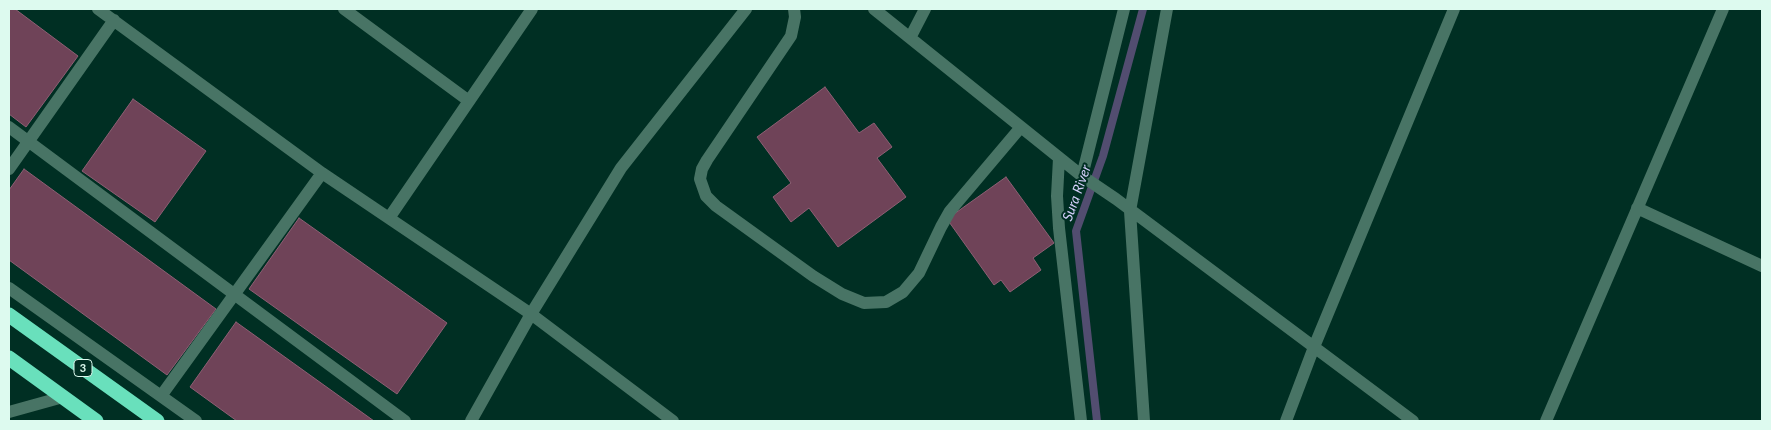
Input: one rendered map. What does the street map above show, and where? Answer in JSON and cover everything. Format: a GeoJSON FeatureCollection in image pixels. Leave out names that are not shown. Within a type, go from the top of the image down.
{"type":"FeatureCollection","features":[{"type":"Feature","properties":{"kind":"highway","name":"3"},"geometry":{"type":"LineString","coordinates":[[9,315],[157,421]]}},
{"type":"Feature","properties":{"kind":"highway"},"geometry":{"type":"LineString","coordinates":[[9,358],[96,421]]}},
{"type":"Feature","properties":{"kind":"street"},"geometry":{"type":"LineString","coordinates":[[98,9],[322,173],[531,314],[673,421]]}},
{"type":"Feature","properties":{"kind":"street"},"geometry":{"type":"LineString","coordinates":[[344,9],[469,102]]}},
{"type":"Feature","properties":{"kind":"street"},"geometry":{"type":"LineString","coordinates":[[389,218],[532,9]]}},
{"type":"Feature","properties":{"kind":"street"},"geometry":{"type":"LineString","coordinates":[[471,421],[531,314],[620,168],[746,9]]}},
{"type":"Feature","properties":{"kind":"street"},"geometry":{"type":"LineString","coordinates":[[794,9],[791,36],[707,160],[702,169],[700,179],[706,196],[716,206],[813,276],[842,294],[864,302],[886,302],[903,292],[919,273],[950,211],[1021,127]]}},
{"type":"Feature","properties":{"kind":"street"},"geometry":{"type":"LineString","coordinates":[[874,9],[1085,178],[1116,199],[1413,421]]}},
{"type":"Feature","properties":{"kind":"street"},"geometry":{"type":"LineString","coordinates":[[910,38],[925,9]]}},
{"type":"Feature","properties":{"kind":"street"},"geometry":{"type":"LineString","coordinates":[[1085,178],[1124,9]]}},
{"type":"Feature","properties":{"kind":"street"},"geometry":{"type":"LineString","coordinates":[[1144,421],[1130,211],[1167,9]]}},
{"type":"Feature","properties":{"kind":"street"},"geometry":{"type":"LineString","coordinates":[[1286,421],[1314,347],[1454,9]]}},
{"type":"Feature","properties":{"kind":"street"},"geometry":{"type":"LineString","coordinates":[[1546,421],[1722,9]]}},
{"type":"Feature","properties":{"kind":"street"},"geometry":{"type":"LineString","coordinates":[[9,169],[114,20]]}},
{"type":"Feature","properties":{"kind":"street"},"geometry":{"type":"LineString","coordinates":[[9,127],[405,421]]}},
{"type":"Feature","properties":{"kind":"street"},"geometry":{"type":"LineString","coordinates":[[1059,158],[1057,196],[1059,228],[1081,421]]}},
{"type":"Feature","properties":{"kind":"street"},"geometry":{"type":"LineString","coordinates":[[161,396],[322,173]]}},
{"type":"Feature","properties":{"kind":"street"},"geometry":{"type":"LineString","coordinates":[[1637,208],[1762,266]]}},
{"type":"Feature","properties":{"kind":"street"},"geometry":{"type":"LineString","coordinates":[[9,288],[196,421]]}},
{"type":"Feature","properties":{"kind":"street"},"geometry":{"type":"LineString","coordinates":[[9,412],[63,397]]}},
{"type":"Feature","properties":{"kind":"building"},"geometry":{"type":"Polygon","coordinates":[[[9,9],[15,9],[78,56],[26,127],[9,114],[9,9]]]}},
{"type":"Feature","properties":{"kind":"building"},"geometry":{"type":"Polygon","coordinates":[[[825,87],[859,133],[874,123],[892,147],[877,158],[906,197],[838,247],[809,208],[791,222],[773,197],[791,183],[757,137],[825,87]]]}},
{"type":"Feature","properties":{"kind":"building"},"geometry":{"type":"Polygon","coordinates":[[[133,99],[206,151],[155,222],[82,171],[133,99]]]}},
{"type":"Feature","properties":{"kind":"building"},"geometry":{"type":"Polygon","coordinates":[[[24,169],[216,309],[167,375],[9,260],[9,190],[24,169]]]}},
{"type":"Feature","properties":{"kind":"building"},"geometry":{"type":"Polygon","coordinates":[[[1006,177],[1054,243],[1033,258],[1041,270],[1010,292],[1001,280],[994,285],[947,219],[1006,177]]]}},
{"type":"Feature","properties":{"kind":"building"},"geometry":{"type":"Polygon","coordinates":[[[299,218],[447,323],[397,394],[249,289],[299,218]]]}},
{"type":"Feature","properties":{"kind":"building"},"geometry":{"type":"Polygon","coordinates":[[[236,322],[374,421],[237,421],[190,387],[236,322]]]}},
{"type":"Feature","properties":{"kind":"waterway","name":"Sura River"},"geometry":{"type":"LineString","coordinates":[[1097,421],[1076,231],[1103,156],[1143,9]]}}]}
